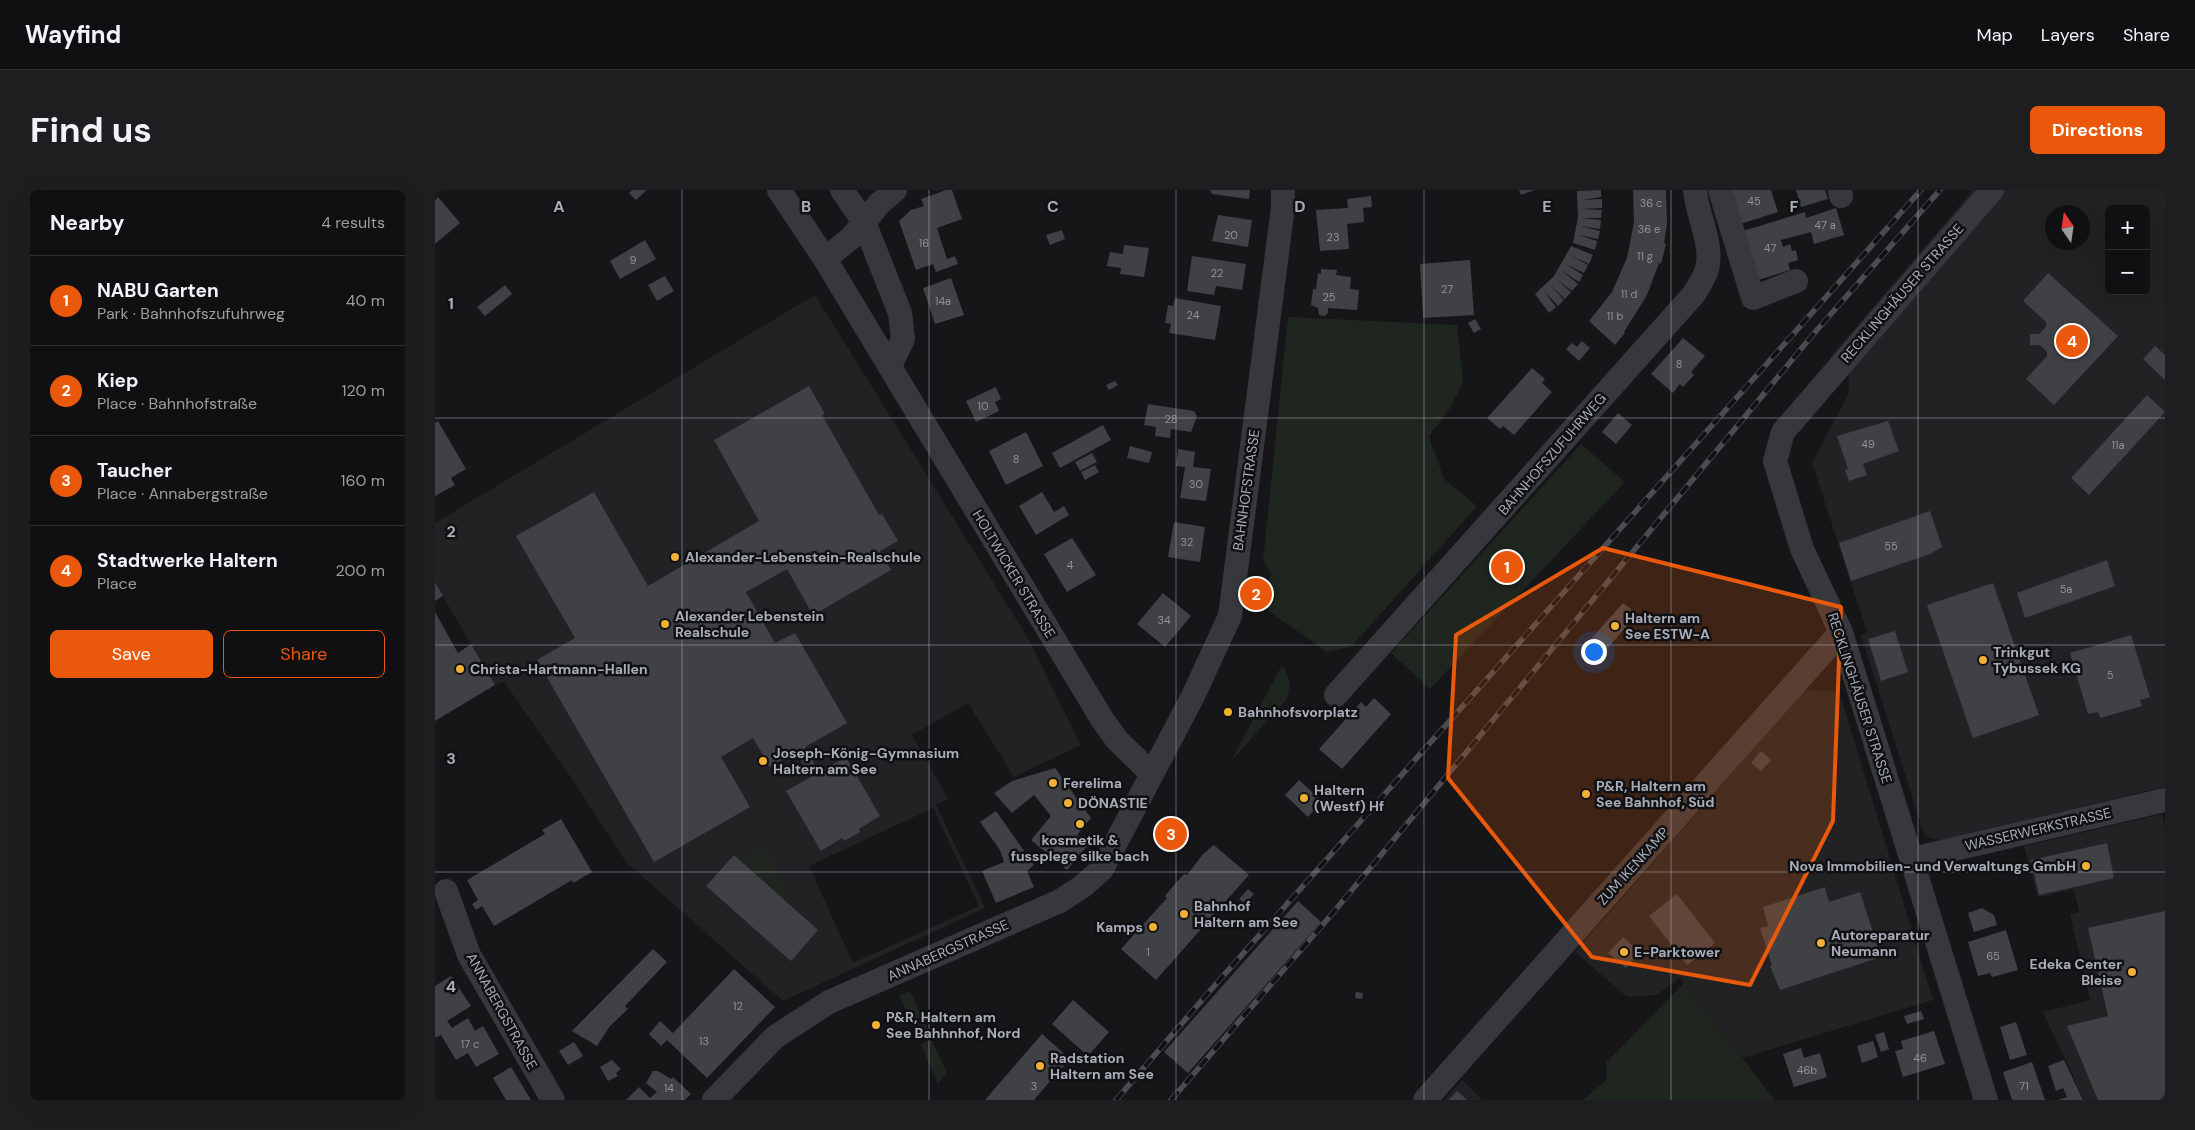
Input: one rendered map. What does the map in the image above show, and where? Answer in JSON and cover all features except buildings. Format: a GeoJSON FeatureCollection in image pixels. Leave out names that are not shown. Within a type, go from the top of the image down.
{"type":"FeatureCollection","features":[{"type":"Feature","properties":{"kind":"street","name":"HOLTWICKER STRASSE"},"geometry":{"type":"LineString","coordinates":[[779,190],[825,258],[1102,718],[1117,740],[1151,773]]}},
{"type":"Feature","properties":{"kind":"street"},"geometry":{"type":"LineString","coordinates":[[842,190],[864,222],[900,313],[903,339],[890,366]]}},
{"type":"Feature","properties":{"kind":"street"},"geometry":{"type":"LineString","coordinates":[[825,258],[851,238],[879,204],[895,190]]}},
{"type":"Feature","properties":{"kind":"street","name":"BAHNHOFSTRASSE"},"geometry":{"type":"LineString","coordinates":[[1151,773],[1193,696],[1230,616],[1274,283],[1283,190]]}},
{"type":"Feature","properties":{"kind":"street","name":"BAHNHOFSZUFUHRWEG"},"geometry":{"type":"LineString","coordinates":[[1336,695],[1694,294],[1706,272],[1709,252],[1695,190]]}},
{"type":"Feature","properties":{"kind":"street"},"geometry":{"type":"LineString","coordinates":[[1720,190],[1753,298],[1796,282]]}},
{"type":"Feature","properties":{"kind":"street","name":"RECKLINGHÄUSER STRASSE"},"geometry":{"type":"LineString","coordinates":[[1986,1100],[1841,632],[1802,549],[1775,461],[1783,432],[1992,190]]}},
{"type":"Feature","properties":{"kind":"street","name":"ZUM IKENKAMP"},"geometry":{"type":"LineString","coordinates":[[1425,1100],[1841,632]]}},
{"type":"Feature","properties":{"kind":"street","name":"ANNABERGSTRASSE"},"geometry":{"type":"LineString","coordinates":[[714,1100],[775,1038],[829,1002],[1061,900],[1083,886],[1102,869],[1118,841],[1151,773]]}},
{"type":"Feature","properties":{"kind":"street","name":"WASSERWERKSTRASSE"},"geometry":{"type":"LineString","coordinates":[[1912,858],[2165,800]]}},
{"type":"Feature","properties":{"kind":"street","name":"ANNABERGSTRASSE"},"geometry":{"type":"LineString","coordinates":[[447,890],[469,955],[553,1100]]}},
{"type":"Feature","properties":{"kind":"highlighted area"},"geometry":{"type":"Polygon","coordinates":[[[1603,548],[1841,607],[1833,821],[1750,985],[1592,957],[1448,778],[1456,635],[1603,548]]]}},
{"type":"Feature","properties":{"kind":"shaded area"},"geometry":{"type":"Polygon","coordinates":[[[1973,190],[2165,190],[2165,787],[1942,840],[1932,839],[1924,834],[1861,635],[1867,632],[1812,463],[1849,393],[1849,376],[1830,358],[1973,190]]]}},
{"type":"Feature","properties":{"kind":"shaded area"},"geometry":{"type":"Polygon","coordinates":[[[815,295],[1029,640],[1081,745],[1014,777],[968,703],[912,735],[948,799],[936,805],[985,908],[783,1001],[626,862],[572,779],[504,682],[495,685],[435,583],[435,523],[815,295]],[[933,808],[809,866],[853,963],[979,906],[933,808]]]}},
{"type":"Feature","properties":{"kind":"shaded area"},"geometry":{"type":"Polygon","coordinates":[[[1288,317],[1457,325],[1463,381],[1451,407],[1429,436],[1444,479],[1477,506],[1351,647],[1327,652],[1262,606],[1271,573],[1263,561],[1288,317]]]}},
{"type":"Feature","properties":{"kind":"shaded area"},"geometry":{"type":"Polygon","coordinates":[[[1581,444],[1625,482],[1430,689],[1391,653],[1581,444]]]}},
{"type":"Feature","properties":{"kind":"shaded area"},"geometry":{"type":"Polygon","coordinates":[[[1282,665],[1287,673],[1289,682],[1286,700],[1231,761],[1282,665]]]}},
{"type":"Feature","properties":{"kind":"shaded area"},"geometry":{"type":"Polygon","coordinates":[[[1805,690],[1839,691],[1933,1000],[1742,1058],[1680,978],[1656,995],[1627,997],[1575,952],[1805,690]]]}},
{"type":"Feature","properties":{"kind":"shaded area"},"geometry":{"type":"Polygon","coordinates":[[[2162,814],[2165,827],[2165,1100],[2084,1100],[2043,1012],[2090,1000],[2070,914],[2079,912],[2074,889],[2038,897],[2024,846],[2162,814]]]}},
{"type":"Feature","properties":{"kind":"shaded area"},"geometry":{"type":"Polygon","coordinates":[[[760,837],[787,895],[783,899],[734,855],[752,855],[761,844],[760,837]]]}},
{"type":"Feature","properties":{"kind":"shaded area"},"geometry":{"type":"Polygon","coordinates":[[[1684,983],[1775,1100],[1583,1100],[1607,1079],[1606,1063],[1684,983]]]}},
{"type":"Feature","properties":{"kind":"shaded area"},"geometry":{"type":"Polygon","coordinates":[[[910,991],[929,1032],[918,1037],[899,995],[910,991]]]}},
{"type":"Feature","properties":{"kind":"shaded area"},"geometry":{"type":"Polygon","coordinates":[[[931,1039],[947,1073],[938,1084],[921,1044],[931,1039]]]}},
{"type":"Feature","properties":{"kind":"shaded area"},"geometry":{"type":"Polygon","coordinates":[[[1462,1080],[1482,1100],[1444,1100],[1462,1080]]]}},
{"type":"Feature","properties":{"kind":"railway"},"geometry":{"type":"LineString","coordinates":[[1116,1100],[1208,993],[1921,190]]}},
{"type":"Feature","properties":{"kind":"railway"},"geometry":{"type":"LineString","coordinates":[[1171,1100],[1332,914],[1816,331],[1940,190]]}},
{"type":"Feature","properties":{"kind":"place","name":"Stadtwerke Haltern"},"geometry":{"type":"Point","coordinates":[2072,341]}},
{"type":"Feature","properties":{"kind":"place","name":"Alexander-Lebenstein-Realschule"},"geometry":{"type":"Point","coordinates":[675,557]}},
{"type":"Feature","properties":{"kind":"place","name":"NABU Garten"},"geometry":{"type":"Point","coordinates":[1507,567]}},
{"type":"Feature","properties":{"kind":"place","name":"Kiep"},"geometry":{"type":"Point","coordinates":[1256,594]}},
{"type":"Feature","properties":{"kind":"place","name":"Alexander Lebenstein Realschule"},"geometry":{"type":"Point","coordinates":[665,624]}},
{"type":"Feature","properties":{"kind":"place","name":"Haltern am See ESTW-A"},"geometry":{"type":"Point","coordinates":[1615,626]}},
{"type":"Feature","properties":{"kind":"place","name":"Trinkgut Tybussek KG"},"geometry":{"type":"Point","coordinates":[1983,660]}},
{"type":"Feature","properties":{"kind":"place","name":"Christa-Hartmann-Hallen"},"geometry":{"type":"Point","coordinates":[460,669]}},
{"type":"Feature","properties":{"kind":"place","name":"Bahnhofsvorplatz"},"geometry":{"type":"Point","coordinates":[1228,712]}},
{"type":"Feature","properties":{"kind":"place","name":"Joseph-König-Gymnasium Haltern am See"},"geometry":{"type":"Point","coordinates":[763,761]}},
{"type":"Feature","properties":{"kind":"place","name":"Ferelima"},"geometry":{"type":"Point","coordinates":[1053,783]}},
{"type":"Feature","properties":{"kind":"place","name":"P&R, Haltern am See Bahnhof, Süd"},"geometry":{"type":"Point","coordinates":[1586,794]}},
{"type":"Feature","properties":{"kind":"place","name":"Haltern (Westf) Hf"},"geometry":{"type":"Point","coordinates":[1304,798]}},
{"type":"Feature","properties":{"kind":"place","name":"DÖNASTIE"},"geometry":{"type":"Point","coordinates":[1068,803]}},
{"type":"Feature","properties":{"kind":"place","name":"kosmetik & fussplege silke bach"},"geometry":{"type":"Point","coordinates":[1080,824]}},
{"type":"Feature","properties":{"kind":"place","name":"Taucher"},"geometry":{"type":"Point","coordinates":[1171,834]}},
{"type":"Feature","properties":{"kind":"place","name":"Nova Immobilien- und Verwaltungs GmbH"},"geometry":{"type":"Point","coordinates":[2086,866]}},
{"type":"Feature","properties":{"kind":"place","name":"Bahnhof Haltern am See"},"geometry":{"type":"Point","coordinates":[1184,914]}},
{"type":"Feature","properties":{"kind":"place","name":"Kamps"},"geometry":{"type":"Point","coordinates":[1153,927]}},
{"type":"Feature","properties":{"kind":"place","name":"Autoreparatur Neumann"},"geometry":{"type":"Point","coordinates":[1821,943]}},
{"type":"Feature","properties":{"kind":"place","name":"E-Parktower"},"geometry":{"type":"Point","coordinates":[1624,952]}},
{"type":"Feature","properties":{"kind":"place","name":"Edeka Center Bleise"},"geometry":{"type":"Point","coordinates":[2132,972]}},
{"type":"Feature","properties":{"kind":"place","name":"P&R, Haltern am See Bahhnhof, Nord"},"geometry":{"type":"Point","coordinates":[876,1025]}},
{"type":"Feature","properties":{"kind":"place","name":"Radstation Haltern am See"},"geometry":{"type":"Point","coordinates":[1040,1066]}}]}
